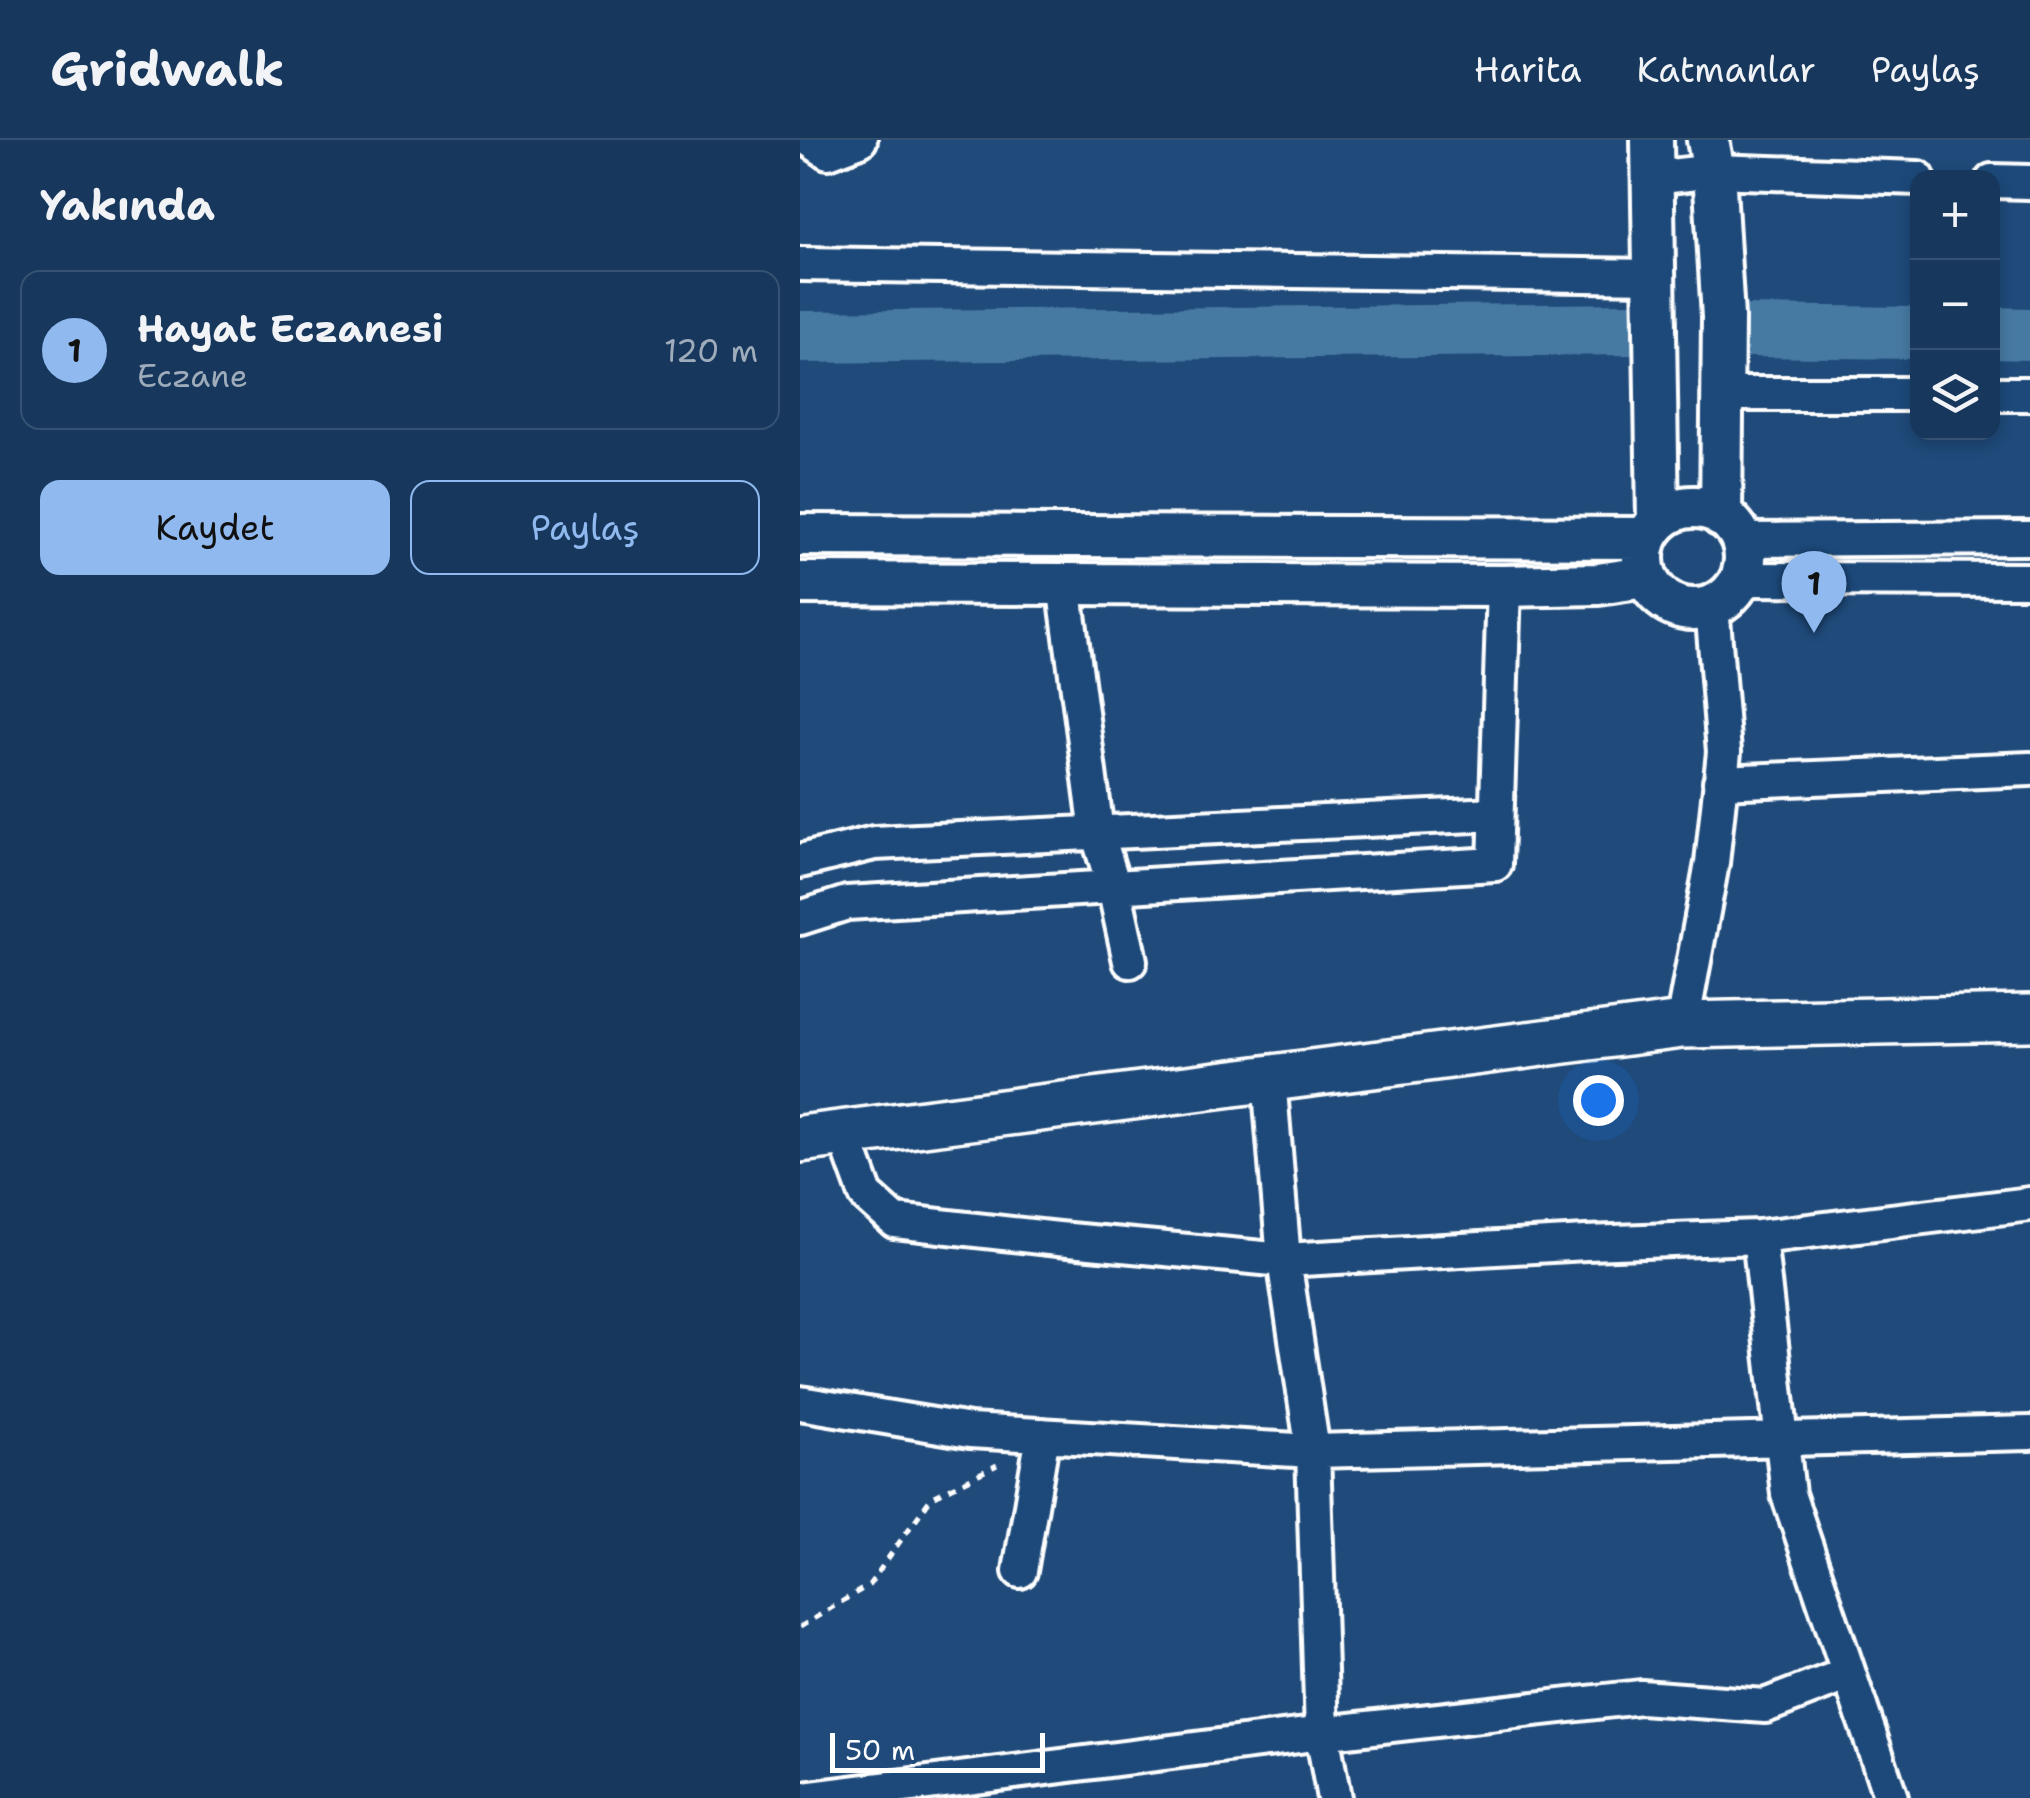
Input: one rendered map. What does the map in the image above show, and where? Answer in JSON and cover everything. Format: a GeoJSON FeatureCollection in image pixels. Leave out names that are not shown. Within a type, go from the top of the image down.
{"type":"FeatureCollection","features":[{"type":"Feature","properties":{"kind":"main road"},"geometry":{"type":"LineString","coordinates":[[800,1140],[1682,1025],[2030,1018]]}},
{"type":"Feature","properties":{"kind":"street"},"geometry":{"type":"LineString","coordinates":[[810,140],[828,152],[860,140]]}},
{"type":"Feature","properties":{"kind":"street"},"geometry":{"type":"LineString","coordinates":[[1682,1025],[1712,864],[1724,752],[1729,560],[1723,317],[1711,156]]}},
{"type":"Feature","properties":{"kind":"street"},"geometry":{"type":"LineString","coordinates":[[1910,177],[1711,156],[1653,159],[1650,545],[1656,594],[1672,606],[1692,610],[1729,560],[2030,538]]}},
{"type":"Feature","properties":{"kind":"street"},"geometry":{"type":"LineString","coordinates":[[2000,181],[2030,182]]}},
{"type":"Feature","properties":{"kind":"street"},"geometry":{"type":"LineString","coordinates":[[800,264],[1655,276]]}},
{"type":"Feature","properties":{"kind":"street"},"geometry":{"type":"LineString","coordinates":[[1722,394],[1910,394]]}},
{"type":"Feature","properties":{"kind":"street"},"geometry":{"type":"LineString","coordinates":[[2000,394],[2030,394]]}},
{"type":"Feature","properties":{"kind":"street"},"geometry":{"type":"LineString","coordinates":[[800,583],[1598,584],[1650,545],[1675,510],[1695,506],[1710,509],[1729,560]]}},
{"type":"Feature","properties":{"kind":"street"},"geometry":{"type":"LineString","coordinates":[[800,535],[1650,545]]}},
{"type":"Feature","properties":{"kind":"street"},"geometry":{"type":"LineString","coordinates":[[1729,560],[2030,580]]}},
{"type":"Feature","properties":{"kind":"street"},"geometry":{"type":"LineString","coordinates":[[1064,584],[1097,832],[1130,961]]}},
{"type":"Feature","properties":{"kind":"street"},"geometry":{"type":"LineString","coordinates":[[800,918],[847,904],[1495,864],[1504,586]]}},
{"type":"Feature","properties":{"kind":"street"},"geometry":{"type":"LineString","coordinates":[[1720,782],[2030,768]]}},
{"type":"Feature","properties":{"kind":"street"},"geometry":{"type":"LineString","coordinates":[[800,861],[874,843],[1496,814]]}},
{"type":"Feature","properties":{"kind":"street"},"geometry":{"type":"LineString","coordinates":[[1269,1078],[1284,1260],[1313,1451],[1322,1733],[1334,1798]]}},
{"type":"Feature","properties":{"kind":"street"},"geometry":{"type":"LineString","coordinates":[[844,1134],[866,1195],[895,1221],[1284,1260],[1759,1237],[2030,1204]]}},
{"type":"Feature","properties":{"kind":"street"},"geometry":{"type":"LineString","coordinates":[[1759,1237],[1788,1494],[1891,1798]]}},
{"type":"Feature","properties":{"kind":"street"},"geometry":{"type":"LineString","coordinates":[[800,1403],[1042,1446],[1313,1451],[2030,1433]]}},
{"type":"Feature","properties":{"kind":"street"},"geometry":{"type":"LineString","coordinates":[[1020,1571],[1042,1446]]}},
{"type":"Feature","properties":{"kind":"street"},"geometry":{"type":"LineString","coordinates":[[810,1798],[1322,1733],[1641,1698],[1765,1706],[1848,1674]]}},
{"type":"Feature","properties":{"kind":"path"},"geometry":{"type":"LineString","coordinates":[[800,1627],[869,1585],[931,1498],[991,1466],[1042,1446]]}},
{"type":"Feature","properties":{"kind":"waterway"},"geometry":{"type":"LineString","coordinates":[[800,337],[1638,329]]}},
{"type":"Feature","properties":{"kind":"waterway"},"geometry":{"type":"LineString","coordinates":[[1740,331],[1910,333]]}},
{"type":"Feature","properties":{"kind":"waterway"},"geometry":{"type":"LineString","coordinates":[[2000,333],[2030,334]]}},
{"type":"Feature","properties":{"kind":"place","name":"Hayat Eczanesi"},"geometry":{"type":"Point","coordinates":[1814,633]}}]}
